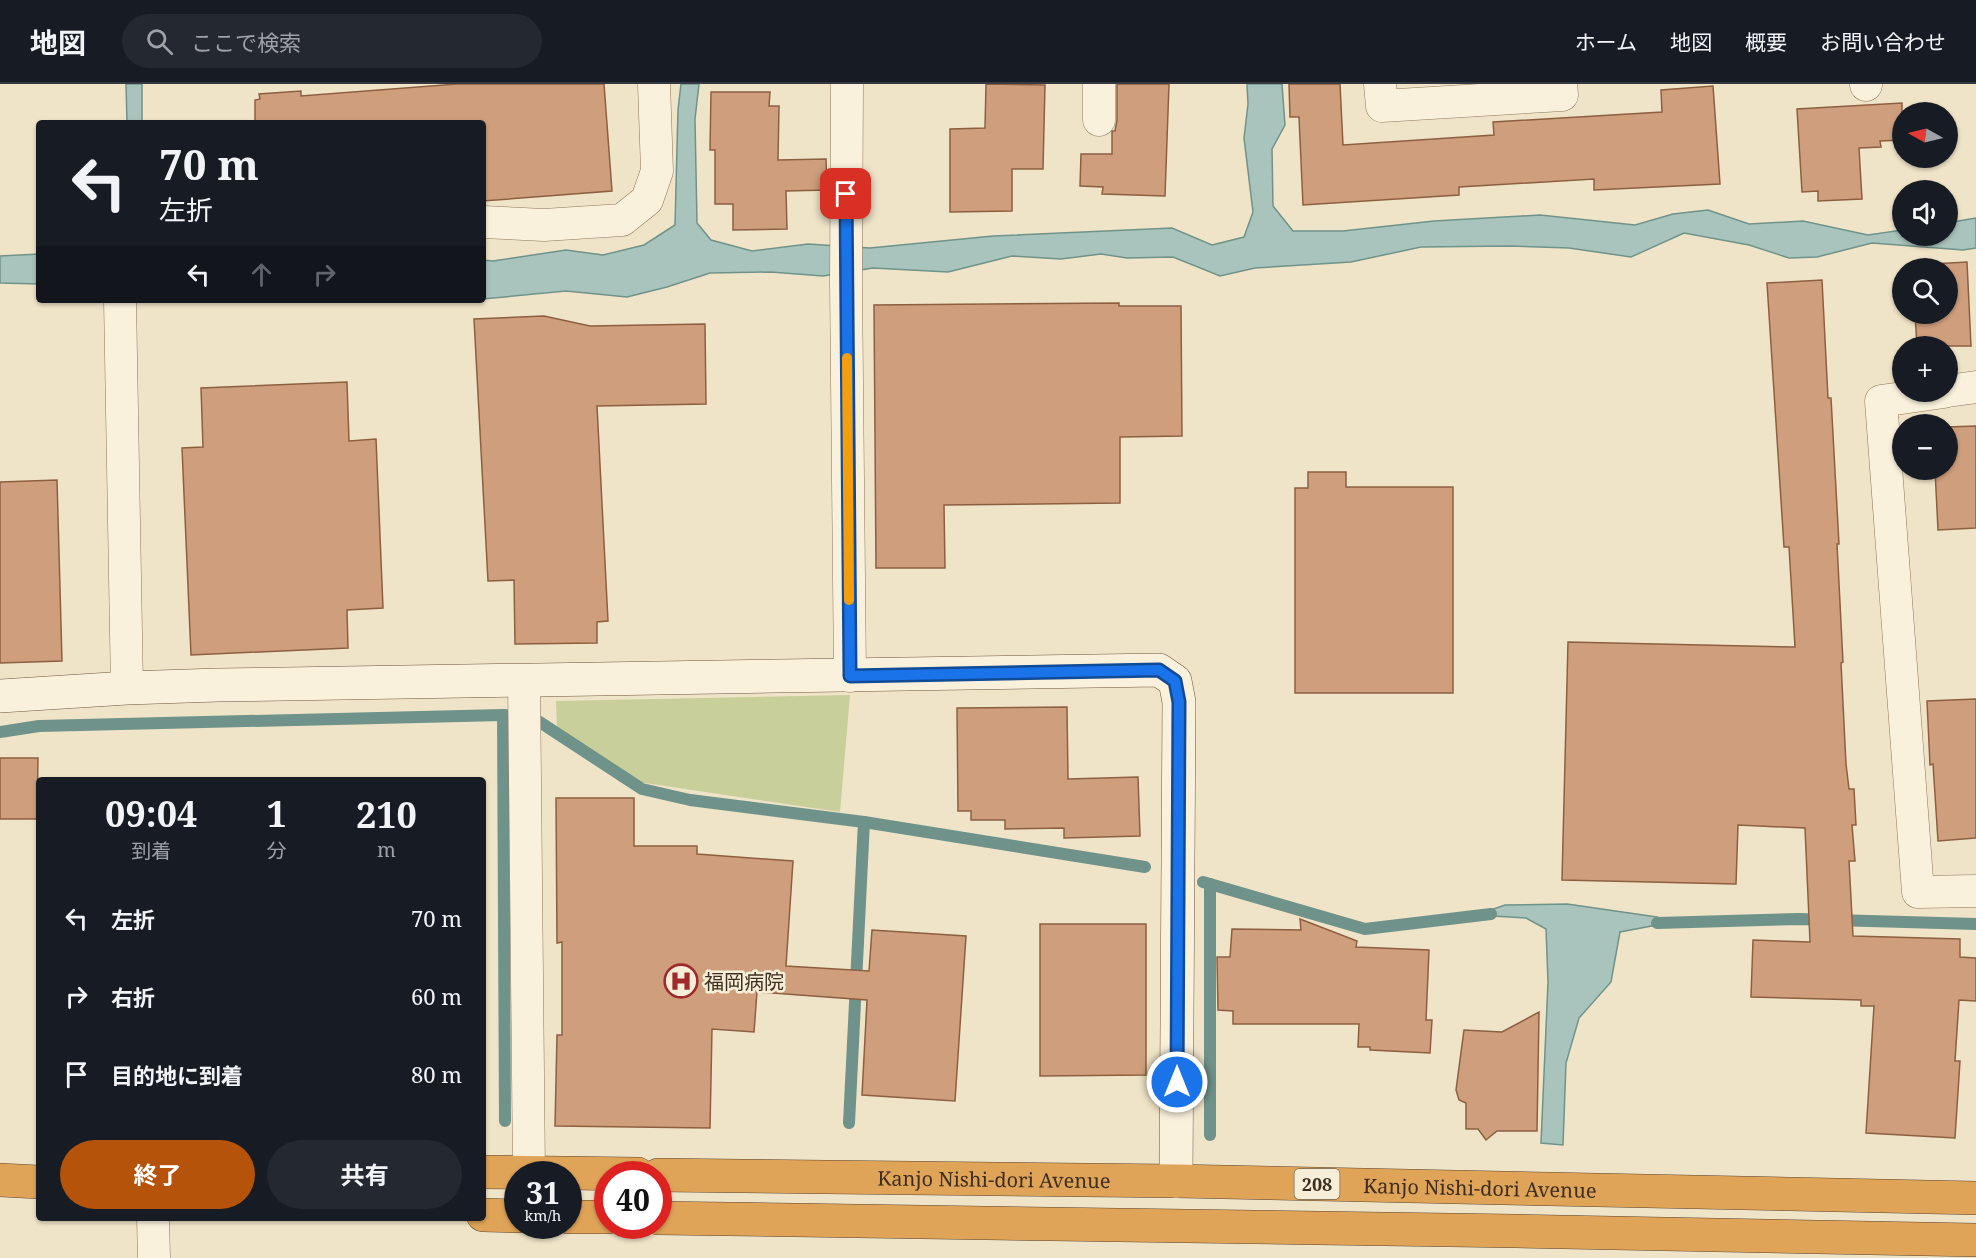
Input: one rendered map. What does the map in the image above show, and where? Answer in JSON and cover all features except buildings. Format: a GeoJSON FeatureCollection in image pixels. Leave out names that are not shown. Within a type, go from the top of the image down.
{"type":"FeatureCollection","features":[{"type":"Feature","properties":{"kind":"highway"},"geometry":{"type":"LineString","coordinates":[[486,1172],[504,1172]]}},
{"type":"Feature","properties":{"kind":"highway","name":"Kanjo Nishi-dori Avenue"},"geometry":{"type":"LineString","coordinates":[[672,1175],[1176,1181],[1976,1198]]}},
{"type":"Feature","properties":{"kind":"highway"},"geometry":{"type":"LineString","coordinates":[[0,1180],[36,1182]]}},
{"type":"Feature","properties":{"kind":"highway"},"geometry":{"type":"LineString","coordinates":[[486,1215],[504,1216]]}},
{"type":"Feature","properties":{"kind":"highway","name":"208"},"geometry":{"type":"LineString","coordinates":[[672,1218],[1976,1240]]}},
{"type":"Feature","properties":{"kind":"street"},"geometry":{"type":"LineString","coordinates":[[486,222],[544,225],[622,220],[647,200],[657,171],[654,84]]}},
{"type":"Feature","properties":{"kind":"street"},"geometry":{"type":"LineString","coordinates":[[847,84],[846,283],[850,676]]}},
{"type":"Feature","properties":{"kind":"street"},"geometry":{"type":"LineString","coordinates":[[1099,84],[1099,120]]}},
{"type":"Feature","properties":{"kind":"street"},"geometry":{"type":"LineString","coordinates":[[1380,84],[1382,106],[1562,95],[1561,84]]}},
{"type":"Feature","properties":{"kind":"street"},"geometry":{"type":"LineString","coordinates":[[120,303],[127,688]]}},
{"type":"Feature","properties":{"kind":"street"},"geometry":{"type":"LineString","coordinates":[[1960,389],[1881,401],[1918,892],[1976,891]]}},
{"type":"Feature","properties":{"kind":"street"},"geometry":{"type":"LineString","coordinates":[[0,696],[127,688],[524,690],[850,676],[1159,670],[1175,681],[1179,702],[1176,1181]]}},
{"type":"Feature","properties":{"kind":"street"},"geometry":{"type":"LineString","coordinates":[[524,690],[529,1161]]}},
{"type":"Feature","properties":{"kind":"street"},"geometry":{"type":"LineString","coordinates":[[153,1221],[154,1258]]}},
{"type":"Feature","properties":{"kind":"green space"},"geometry":{"type":"Polygon","coordinates":[[[850,695],[840,812],[638,782],[557,729],[556,701],[850,695]]]}},
{"type":"Feature","properties":{"kind":"water"},"geometry":{"type":"Polygon","coordinates":[[[126,84],[142,84],[142,120],[127,120],[126,84]]]}},
{"type":"Feature","properties":{"kind":"water"},"geometry":{"type":"Polygon","coordinates":[[[681,84],[699,84],[695,119],[697,223],[711,240],[752,251],[808,244],[870,248],[993,236],[1172,228],[1212,245],[1244,237],[1253,212],[1244,138],[1248,104],[1247,84],[1282,84],[1285,125],[1272,149],[1273,206],[1293,231],[1343,231],[1434,221],[1540,215],[1635,225],[1673,214],[1708,210],[1749,224],[1803,221],[1868,235],[1892,231],[1892,245],[1872,243],[1817,257],[1789,258],[1749,245],[1684,233],[1631,257],[1569,248],[1421,247],[1351,262],[1255,268],[1220,276],[1173,257],[1127,258],[1101,254],[1061,259],[1012,256],[948,272],[873,268],[823,276],[771,272],[710,273],[627,297],[566,291],[486,299],[486,260],[566,250],[603,255],[644,245],[675,225],[678,110],[681,84]]]}},
{"type":"Feature","properties":{"kind":"water"},"geometry":{"type":"Polygon","coordinates":[[[1976,218],[1976,248],[1963,250],[1911,246],[1958,246],[1958,221],[1976,218]]]}},
{"type":"Feature","properties":{"kind":"water"},"geometry":{"type":"Polygon","coordinates":[[[36,254],[36,284],[0,283],[0,256],[36,254]]]}},
{"type":"Feature","properties":{"kind":"water"},"geometry":{"type":"Polygon","coordinates":[[[1567,904],[1657,917],[1673,922],[1620,932],[1611,982],[1579,1018],[1566,1063],[1563,1145],[1541,1143],[1548,982],[1546,929],[1526,918],[1476,915],[1505,905],[1567,904]]]}},
{"type":"Feature","properties":{"kind":"waterway"},"geometry":{"type":"LineString","coordinates":[[503,715],[505,1121]]}},
{"type":"Feature","properties":{"kind":"waterway"},"geometry":{"type":"LineString","coordinates":[[0,732],[39,726],[503,715],[532,717],[642,789],[690,800],[864,822],[1145,867]]}},
{"type":"Feature","properties":{"kind":"waterway"},"geometry":{"type":"LineString","coordinates":[[849,1123],[864,822]]}},
{"type":"Feature","properties":{"kind":"waterway"},"geometry":{"type":"LineString","coordinates":[[1203,882],[1365,929],[1491,914]]}},
{"type":"Feature","properties":{"kind":"waterway"},"geometry":{"type":"LineString","coordinates":[[1210,884],[1210,1135]]}},
{"type":"Feature","properties":{"kind":"waterway"},"geometry":{"type":"LineString","coordinates":[[1657,923],[1798,919],[1976,924]]}},
{"type":"Feature","properties":{"kind":"slow traffic"},"geometry":{"type":"LineString","coordinates":[[847,358],[849,600]]}},
{"type":"Feature","properties":{"kind":"place","name":"福岡病院"},"geometry":{"type":"Point","coordinates":[681,981]}},
{"type":"Feature","properties":{"kind":"route"},"geometry":{"type":"LineString","coordinates":[[846,194],[850,676],[1159,670],[1175,681],[1179,702],[1177,1082]]}}]}
